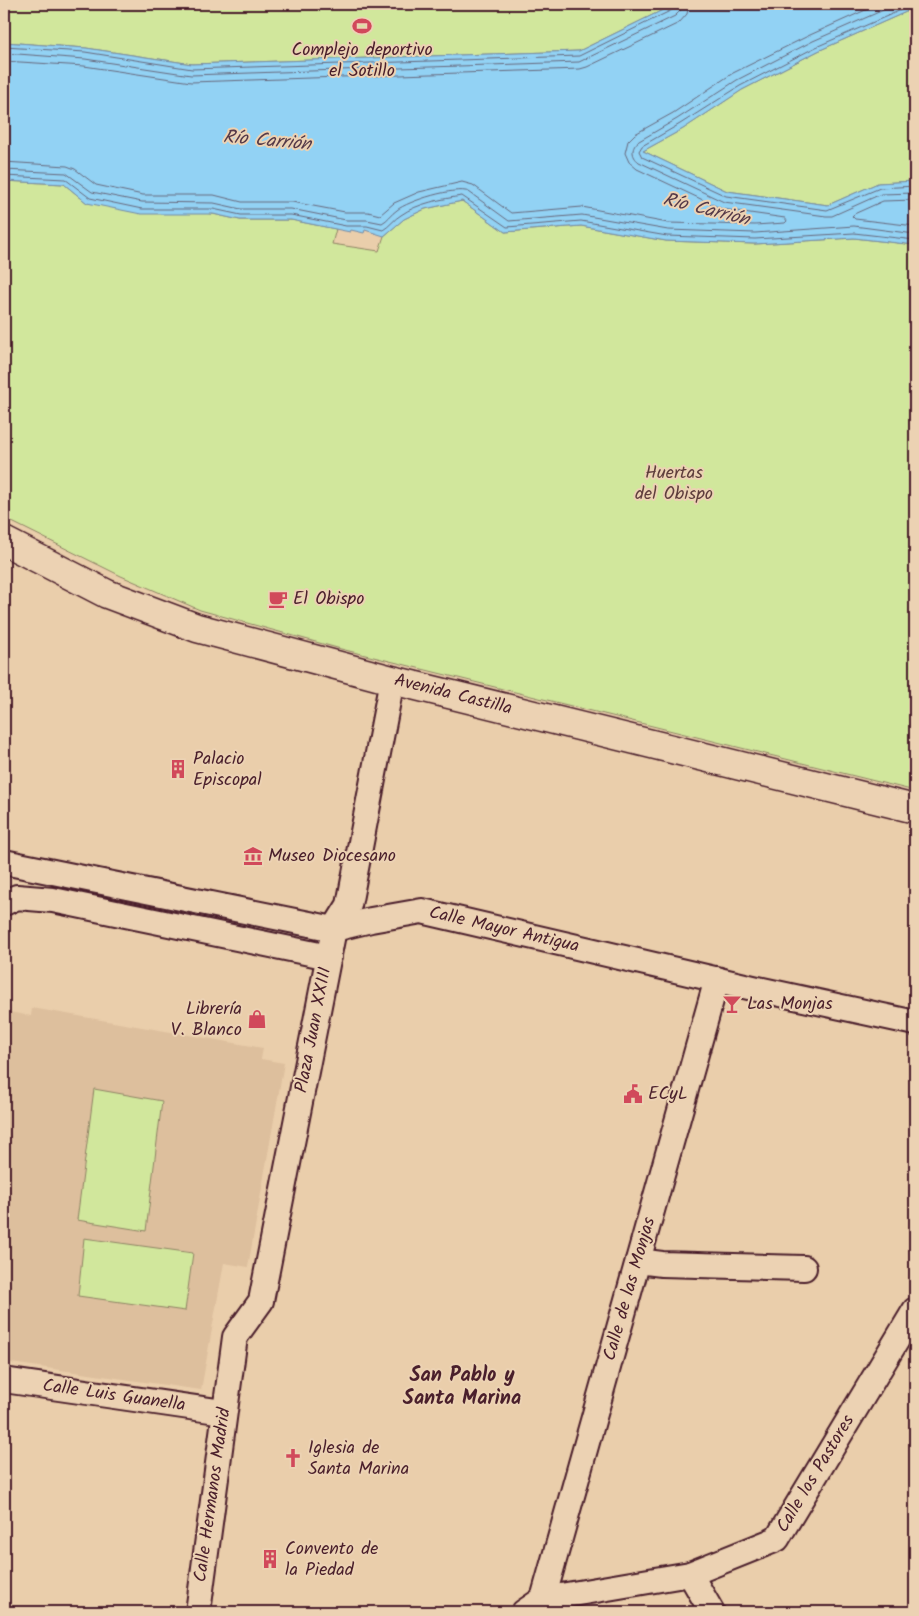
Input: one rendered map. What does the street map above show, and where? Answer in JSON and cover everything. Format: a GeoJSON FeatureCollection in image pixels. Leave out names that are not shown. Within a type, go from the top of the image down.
{"type":"FeatureCollection","features":[{"type":"Feature","properties":{"kind":"main road","name":"Avenida Castilla"},"geometry":{"type":"LineString","coordinates":[[4,541],[107,594],[180,622],[392,680],[915,809]]}},
{"type":"Feature","properties":{"kind":"street","name":"Plaza Juan XXIII"},"geometry":{"type":"LineString","coordinates":[[230,1377],[235,1337],[260,1301],[334,929],[349,905],[392,680]]}},
{"type":"Feature","properties":{"kind":"street","name":"Calle Mayor Antigua"},"geometry":{"type":"LineString","coordinates":[[4,862],[334,929],[422,911],[915,1023]]}},
{"type":"Feature","properties":{"kind":"street"},"geometry":{"type":"LineString","coordinates":[[4,904],[17,897],[52,900],[329,956]]}},
{"type":"Feature","properties":{"kind":"street","name":"Calle de las Monjas"},"geometry":{"type":"LineString","coordinates":[[530,1609],[638,1261],[717,979]]}},
{"type":"Feature","properties":{"kind":"street"},"geometry":{"type":"LineString","coordinates":[[638,1261],[662,1264],[804,1268]]}},
{"type":"Feature","properties":{"kind":"street","name":"Calle los Pastores"},"geometry":{"type":"LineString","coordinates":[[530,1609],[690,1574],[777,1539],[915,1310]]}},
{"type":"Feature","properties":{"kind":"street","name":"Calle Hermanos Madrid"},"geometry":{"type":"LineString","coordinates":[[198,1612],[230,1377]]}},
{"type":"Feature","properties":{"kind":"street","name":"Calle Luis Guanella"},"geometry":{"type":"LineString","coordinates":[[4,1380],[224,1412]]}},
{"type":"Feature","properties":{"kind":"street"},"geometry":{"type":"LineString","coordinates":[[690,1574],[712,1612]]}},
{"type":"Feature","properties":{"kind":"shaded area"},"geometry":{"type":"Polygon","coordinates":[[[32,1008],[263,1048],[261,1059],[284,1063],[248,1267],[224,1263],[201,1390],[4,1362],[4,1011],[31,1016],[32,1008]]]}},
{"type":"Feature","properties":{"kind":"green space","name":"Complejo deportivo el Sotillo"},"geometry":{"type":"Polygon","coordinates":[[[4,4],[675,4],[579,51],[192,64],[86,48],[4,42],[4,4]]]}},
{"type":"Feature","properties":{"kind":"green space"},"geometry":{"type":"Polygon","coordinates":[[[915,8],[915,181],[878,183],[828,205],[727,191],[643,151],[683,129],[742,90],[818,51],[915,8]]]}},
{"type":"Feature","properties":{"kind":"green space","name":"Huertas del Obispo"},"geometry":{"type":"Polygon","coordinates":[[[4,181],[64,184],[87,203],[213,214],[240,220],[291,220],[336,229],[332,244],[379,251],[384,236],[404,219],[425,209],[462,201],[505,232],[581,226],[666,241],[755,244],[854,238],[915,245],[915,791],[341,649],[200,610],[121,576],[4,518],[4,181]]]}},
{"type":"Feature","properties":{"kind":"green space"},"geometry":{"type":"Polygon","coordinates":[[[94,1089],[162,1101],[146,1231],[77,1220],[94,1089]]]}},
{"type":"Feature","properties":{"kind":"green space"},"geometry":{"type":"Polygon","coordinates":[[[84,1238],[193,1253],[185,1311],[78,1296],[84,1238]]]}},
{"type":"Feature","properties":{"kind":"water","name":"Río Carrión"},"geometry":{"type":"Polygon","coordinates":[[[675,4],[915,4],[915,8],[818,51],[742,90],[683,129],[643,151],[727,191],[828,205],[878,183],[915,181],[915,245],[854,238],[755,244],[666,241],[581,226],[505,232],[462,201],[425,209],[404,219],[384,236],[365,230],[364,233],[351,230],[350,232],[291,220],[240,220],[213,214],[141,214],[87,203],[64,184],[4,181],[4,42],[86,48],[192,64],[579,51],[675,4]]]}},
{"type":"Feature","properties":{"kind":"place","name":"Complejo deportivo el Sotillo"},"geometry":{"type":"Point","coordinates":[362,26]}},
{"type":"Feature","properties":{"kind":"place","name":"El Obispo"},"geometry":{"type":"Point","coordinates":[278,599]}},
{"type":"Feature","properties":{"kind":"place","name":"Palacio Episcopal"},"geometry":{"type":"Point","coordinates":[178,769]}},
{"type":"Feature","properties":{"kind":"place","name":"Museo Diocesano"},"geometry":{"type":"Point","coordinates":[253,856]}},
{"type":"Feature","properties":{"kind":"place","name":"Las Monjas"},"geometry":{"type":"Point","coordinates":[732,1004]}},
{"type":"Feature","properties":{"kind":"place","name":"Librería V. Blanco"},"geometry":{"type":"Point","coordinates":[257,1019]}},
{"type":"Feature","properties":{"kind":"place","name":"ECyL"},"geometry":{"type":"Point","coordinates":[633,1094]}},
{"type":"Feature","properties":{"kind":"place","name":"Iglesia de Santa Marina"},"geometry":{"type":"Point","coordinates":[293,1458]}},
{"type":"Feature","properties":{"kind":"place","name":"Convento de la Piedad"},"geometry":{"type":"Point","coordinates":[270,1559]}},
{"type":"Feature","properties":{"kind":"district","name":"San Pablo y Santa Marina"},"geometry":{"type":"Point","coordinates":[462,1388]}}]}
